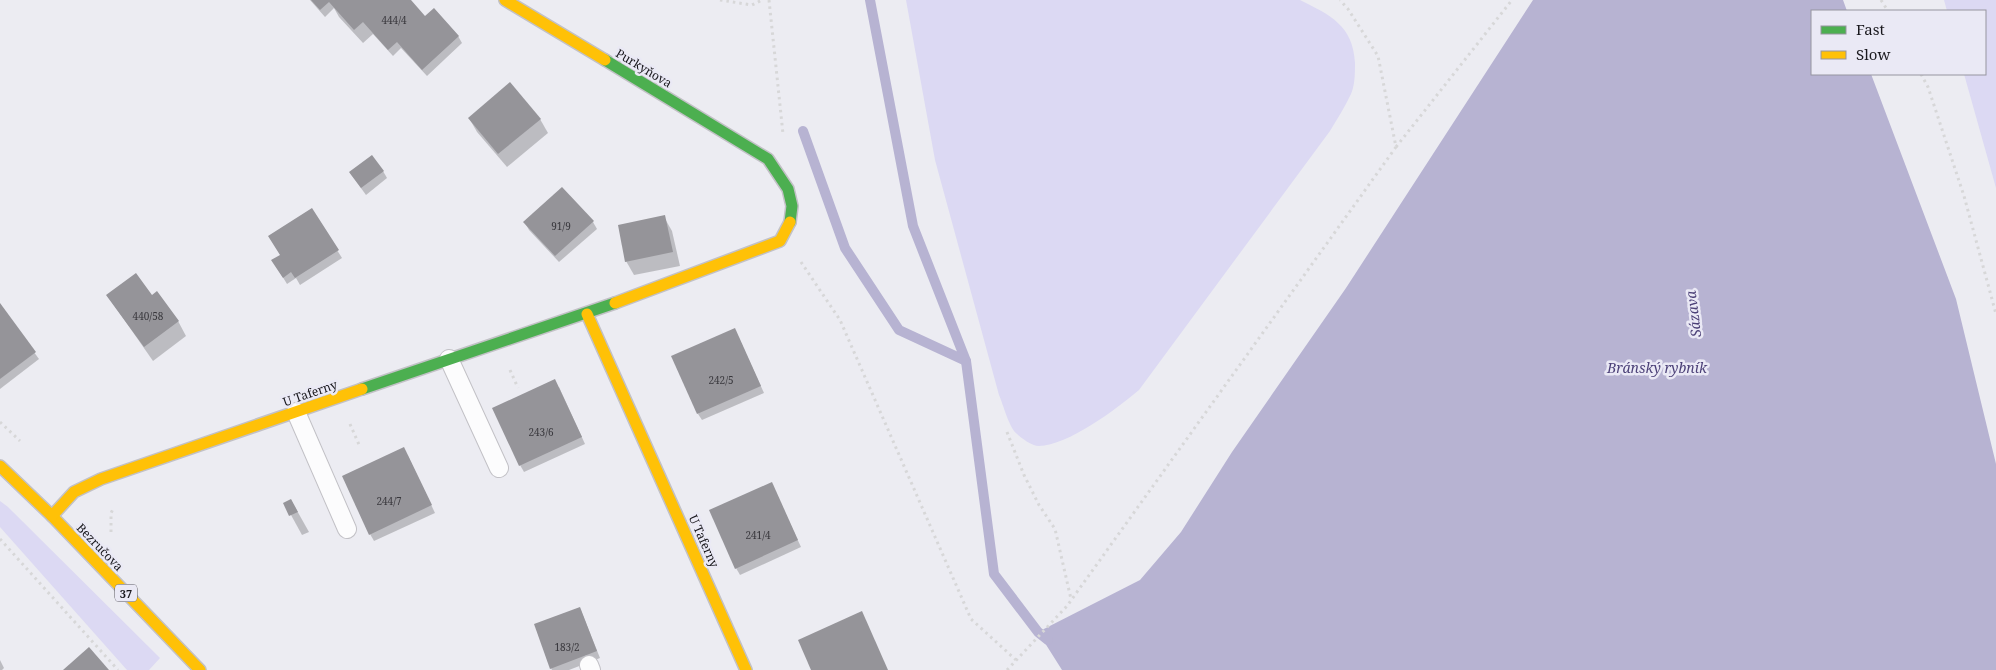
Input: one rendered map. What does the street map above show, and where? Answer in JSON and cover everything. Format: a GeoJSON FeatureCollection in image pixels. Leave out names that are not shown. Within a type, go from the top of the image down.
{"type":"FeatureCollection","features":[{"type":"Feature","properties":{"kind":"street","name":"Purkyňova"},"geometry":{"type":"LineString","coordinates":[[505,0],[768,159]]}},
{"type":"Feature","properties":{"kind":"street","name":"U Taferny"},"geometry":{"type":"LineString","coordinates":[[52,516],[74,492],[101,479],[449,359],[588,314],[780,241],[790,225],[792,209],[789,192],[782,176],[768,159]]}},
{"type":"Feature","properties":{"kind":"street","name":"U Taferny"},"geometry":{"type":"LineString","coordinates":[[588,314],[746,670]]}},
{"type":"Feature","properties":{"kind":"street","name":"Bezručova"},"geometry":{"type":"LineString","coordinates":[[0,466],[52,516],[200,670]]}},
{"type":"Feature","properties":{"kind":"lane"},"geometry":{"type":"LineString","coordinates":[[449,359],[499,468]]}},
{"type":"Feature","properties":{"kind":"lane"},"geometry":{"type":"LineString","coordinates":[[296,412],[346,529]]}},
{"type":"Feature","properties":{"kind":"path"},"geometry":{"type":"LineString","coordinates":[[720,0],[752,6],[762,0]]}},
{"type":"Feature","properties":{"kind":"path"},"geometry":{"type":"LineString","coordinates":[[769,0],[784,135],[779,141]]}},
{"type":"Feature","properties":{"kind":"path"},"geometry":{"type":"LineString","coordinates":[[1340,0],[1348,9],[1378,56],[1396,147]]}},
{"type":"Feature","properties":{"kind":"path"},"geometry":{"type":"LineString","coordinates":[[1007,670],[1067,606],[1396,147],[1512,0]]}},
{"type":"Feature","properties":{"kind":"path"},"geometry":{"type":"LineString","coordinates":[[1922,75],[1928,87],[1964,196],[1996,314]]}},
{"type":"Feature","properties":{"kind":"path"},"geometry":{"type":"LineString","coordinates":[[800,260],[840,320],[971,619],[1016,660]]}},
{"type":"Feature","properties":{"kind":"path"},"geometry":{"type":"LineString","coordinates":[[350,422],[360,447]]}},
{"type":"Feature","properties":{"kind":"path"},"geometry":{"type":"LineString","coordinates":[[1007,432],[1024,475],[1039,505],[1055,529],[1071,600]]}},
{"type":"Feature","properties":{"kind":"path"},"geometry":{"type":"LineString","coordinates":[[0,539],[118,670]]}},
{"type":"Feature","properties":{"kind":"shaded area"},"geometry":{"type":"Polygon","coordinates":[[[906,0],[1300,0],[1338,23],[1350,39],[1355,63],[1354,83],[1346,104],[1330,131],[1139,390],[1092,425],[1063,440],[1039,446],[1033,445],[1024,439],[1013,430],[999,395],[935,160],[906,0]]]}},
{"type":"Feature","properties":{"kind":"shaded area"},"geometry":{"type":"Polygon","coordinates":[[[1944,0],[1996,0],[1996,188],[1964,75],[1986,75],[1986,10],[1947,10],[1944,0]]]}},
{"type":"Feature","properties":{"kind":"shaded area"},"geometry":{"type":"Polygon","coordinates":[[[0,501],[160,658],[149,670],[127,670],[0,527],[0,501]]]}},
{"type":"Feature","properties":{"kind":"water","name":"Bránský rybník"},"geometry":{"type":"Polygon","coordinates":[[[1533,0],[1843,0],[1847,10],[1811,10],[1811,75],[1871,75],[1956,299],[1996,464],[1996,670],[1062,670],[1038,632],[1140,580],[1181,532],[1232,452],[1346,288],[1533,0]]]}},
{"type":"Feature","properties":{"kind":"building"},"geometry":{"type":"Polygon","coordinates":[[[311,0],[411,0],[425,16],[434,8],[459,36],[422,70],[397,42],[388,50],[363,22],[354,30],[329,2],[320,10],[311,0]]]}},
{"type":"Feature","properties":{"kind":"building"},"geometry":{"type":"Polygon","coordinates":[[[510,82],[541,119],[498,154],[468,118],[510,82]]]}},
{"type":"Feature","properties":{"kind":"building"},"geometry":{"type":"Polygon","coordinates":[[[372,155],[384,171],[361,188],[349,172],[372,155]]]}},
{"type":"Feature","properties":{"kind":"building"},"geometry":{"type":"Polygon","coordinates":[[[562,187],[594,221],[555,256],[523,222],[562,187]]]}},
{"type":"Feature","properties":{"kind":"building"},"geometry":{"type":"Polygon","coordinates":[[[312,208],[339,250],[295,278],[291,272],[283,278],[271,260],[280,255],[268,236],[312,208]]]}},
{"type":"Feature","properties":{"kind":"building"},"geometry":{"type":"Polygon","coordinates":[[[665,215],[673,252],[625,262],[618,225],[665,215]]]}},
{"type":"Feature","properties":{"kind":"building"},"geometry":{"type":"Polygon","coordinates":[[[136,273],[152,295],[157,291],[179,321],[144,347],[106,295],[136,273]]]}},
{"type":"Feature","properties":{"kind":"building"},"geometry":{"type":"Polygon","coordinates":[[[0,303],[36,352],[0,379],[0,303]]]}},
{"type":"Feature","properties":{"kind":"building"},"geometry":{"type":"Polygon","coordinates":[[[735,328],[761,386],[697,414],[671,356],[735,328]]]}},
{"type":"Feature","properties":{"kind":"building"},"geometry":{"type":"Polygon","coordinates":[[[555,379],[582,437],[519,466],[492,408],[555,379]]]}},
{"type":"Feature","properties":{"kind":"building"},"geometry":{"type":"Polygon","coordinates":[[[404,447],[432,505],[369,535],[342,476],[404,447]]]}},
{"type":"Feature","properties":{"kind":"building"},"geometry":{"type":"Polygon","coordinates":[[[772,482],[798,540],[735,569],[709,510],[772,482]]]}},
{"type":"Feature","properties":{"kind":"building"},"geometry":{"type":"Polygon","coordinates":[[[291,499],[298,512],[289,516],[283,503],[291,499]]]}},
{"type":"Feature","properties":{"kind":"building"},"geometry":{"type":"Polygon","coordinates":[[[580,607],[597,651],[550,669],[534,624],[580,607]]]}},
{"type":"Feature","properties":{"kind":"building"},"geometry":{"type":"Polygon","coordinates":[[[862,611],[888,670],[811,670],[798,640],[862,611]]]}},
{"type":"Feature","properties":{"kind":"building"},"geometry":{"type":"Polygon","coordinates":[[[89,647],[109,670],[63,670],[89,647]]]}},
{"type":"Feature","properties":{"kind":"waterway"},"geometry":{"type":"LineString","coordinates":[[870,0],[913,226],[966,361],[994,574],[1038,632],[1048,640]]}},
{"type":"Feature","properties":{"kind":"waterway"},"geometry":{"type":"LineString","coordinates":[[803,131],[845,248],[899,330],[966,361]]}},
{"type":"Feature","properties":{"kind":"traffic: fast"},"geometry":{"type":"LineString","coordinates":[[605,60],[768,159],[788,189],[792,206],[790,222]]}},
{"type":"Feature","properties":{"kind":"traffic: fast"},"geometry":{"type":"LineString","coordinates":[[362,389],[615,303]]}},
{"type":"Feature","properties":{"kind":"traffic: slow"},"geometry":{"type":"LineString","coordinates":[[505,0],[605,60]]}},
{"type":"Feature","properties":{"kind":"traffic: slow"},"geometry":{"type":"LineString","coordinates":[[615,303],[780,241],[790,222]]}},
{"type":"Feature","properties":{"kind":"traffic: slow"},"geometry":{"type":"LineString","coordinates":[[587,314],[746,670]]}},
{"type":"Feature","properties":{"kind":"traffic: slow"},"geometry":{"type":"LineString","coordinates":[[52,516],[74,492],[101,479],[362,389]]}},
{"type":"Feature","properties":{"kind":"traffic: slow"},"geometry":{"type":"LineString","coordinates":[[0,466],[52,516],[200,670]]}},
{"type":"Feature","properties":{"kind":"water label","name":"Sázava"},"geometry":{"type":"Point","coordinates":[1693,314]}}]}
